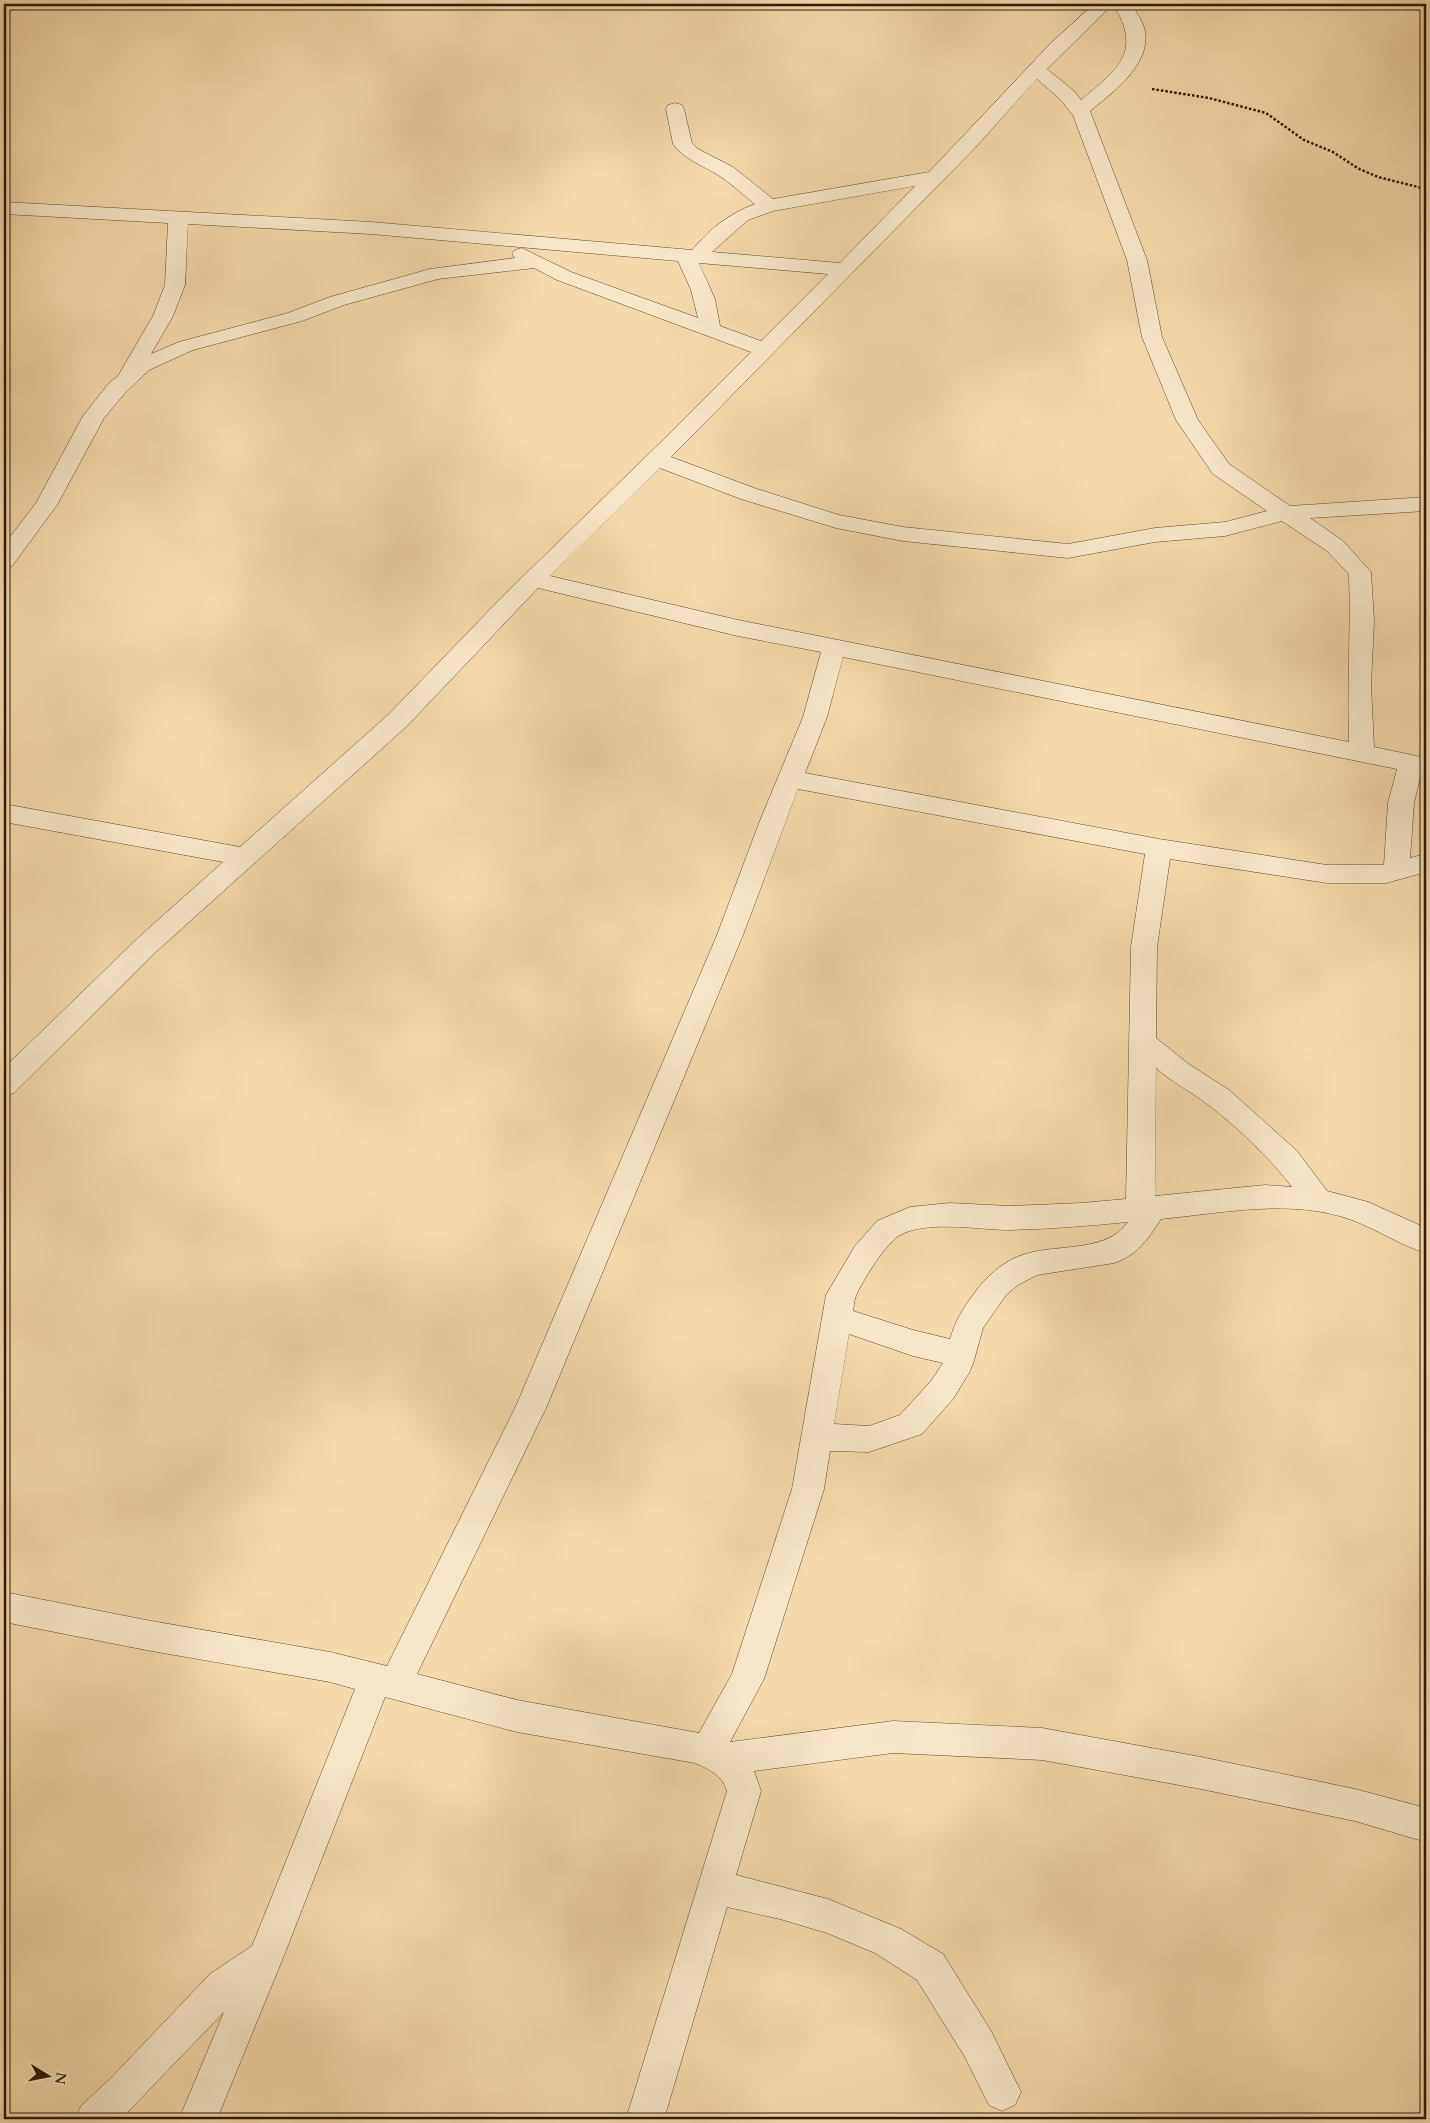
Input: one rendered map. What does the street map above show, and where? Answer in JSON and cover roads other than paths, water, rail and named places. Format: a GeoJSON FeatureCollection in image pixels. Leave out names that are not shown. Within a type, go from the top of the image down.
{"type":"FeatureCollection","features":[{"type":"Feature","properties":{"kind":"street"},"geometry":{"type":"LineString","coordinates":[[4,1085],[148,943],[398,720],[533,579],[656,459],[935,177],[1057,47],[1104,4]]}},
{"type":"Feature","properties":{"kind":"street"},"geometry":{"type":"LineString","coordinates":[[1079,111],[1127,65],[1136,49],[1136,32],[1122,4]]}},
{"type":"Feature","properties":{"kind":"street"},"geometry":{"type":"LineString","coordinates":[[1036,70],[1067,95],[1079,111],[1137,260],[1152,337],[1187,420],[1221,469],[1335,546],[1360,572],[1362,621],[1359,685],[1362,753]]}},
{"type":"Feature","properties":{"kind":"street"},"geometry":{"type":"LineString","coordinates":[[675,109],[683,144],[692,153],[726,171],[769,206]]}},
{"type":"Feature","properties":{"kind":"street"},"geometry":{"type":"LineString","coordinates":[[691,256],[741,216],[769,206],[935,177]]}},
{"type":"Feature","properties":{"kind":"street"},"geometry":{"type":"LineString","coordinates":[[4,208],[371,228],[844,269]]}},
{"type":"Feature","properties":{"kind":"street"},"geometry":{"type":"LineString","coordinates":[[124,382],[163,316],[175,285],[178,218]]}},
{"type":"Feature","properties":{"kind":"street"},"geometry":{"type":"LineString","coordinates":[[494,240],[564,276],[764,350]]}},
{"type":"Feature","properties":{"kind":"street"},"geometry":{"type":"LineString","coordinates":[[691,256],[707,306],[710,329]]}},
{"type":"Feature","properties":{"kind":"street"},"geometry":{"type":"LineString","coordinates":[[4,561],[46,505],[94,416],[124,382],[142,366],[186,346],[296,317],[337,302],[437,274],[538,262]]}},
{"type":"Feature","properties":{"kind":"street"},"geometry":{"type":"LineString","coordinates":[[656,459],[749,494],[836,521],[903,534],[1068,551],[1155,536],[1225,529],[1284,513],[1426,504]]}},
{"type":"Feature","properties":{"kind":"street"},"geometry":{"type":"LineString","coordinates":[[533,579],[738,628],[1419,765],[1400,803],[1396,872]]}},
{"type":"Feature","properties":{"kind":"street"},"geometry":{"type":"LineString","coordinates":[[198,2119],[265,1958],[385,1681],[531,1408],[730,935],[815,717],[834,648]]}},
{"type":"Feature","properties":{"kind":"street"},"geometry":{"type":"LineString","coordinates":[[790,779],[1159,848],[1327,874],[1386,874],[1426,863]]}},
{"type":"Feature","properties":{"kind":"street"},"geometry":{"type":"LineString","coordinates":[[4,813],[244,858]]}},
{"type":"Feature","properties":{"kind":"street"},"geometry":{"type":"LineString","coordinates":[[816,1437],[869,1439],[911,1425],[942,1390],[958,1364],[969,1324],[996,1286],[1008,1276],[1032,1264],[1114,1252],[1132,1238],[1147,1209],[1143,1042],[1144,946],[1159,848]]}},
{"type":"Feature","properties":{"kind":"street"},"geometry":{"type":"LineString","coordinates":[[1143,1042],[1180,1073],[1219,1098],[1233,1110],[1287,1160],[1318,1200]]}},
{"type":"Feature","properties":{"kind":"street"},"geometry":{"type":"LineString","coordinates":[[716,1756],[747,1680],[808,1489],[841,1295],[865,1254],[887,1229],[910,1218],[950,1215],[1009,1218],[1082,1215],[1265,1196],[1318,1200],[1358,1210],[1426,1241]]}},
{"type":"Feature","properties":{"kind":"street"},"geometry":{"type":"LineString","coordinates":[[837,1318],[913,1343],[960,1354]]}},
{"type":"Feature","properties":{"kind":"street"},"geometry":{"type":"LineString","coordinates":[[4,1607],[146,1635],[330,1667],[518,1716],[698,1748],[716,1756],[740,1773],[744,1791],[645,2119]]}},
{"type":"Feature","properties":{"kind":"street"},"geometry":{"type":"LineString","coordinates":[[716,1756],[893,1737],[1042,1744],[1201,1773],[1355,1805],[1426,1825]]}},
{"type":"Feature","properties":{"kind":"street"},"geometry":{"type":"LineString","coordinates":[[714,1887],[780,1902],[828,1916],[888,1941],[930,1967],[978,2044],[1002,2092]]}},
{"type":"Feature","properties":{"kind":"street"},"geometry":{"type":"LineString","coordinates":[[94,2119],[131,2084],[222,1987],[265,1958]]}}]}
